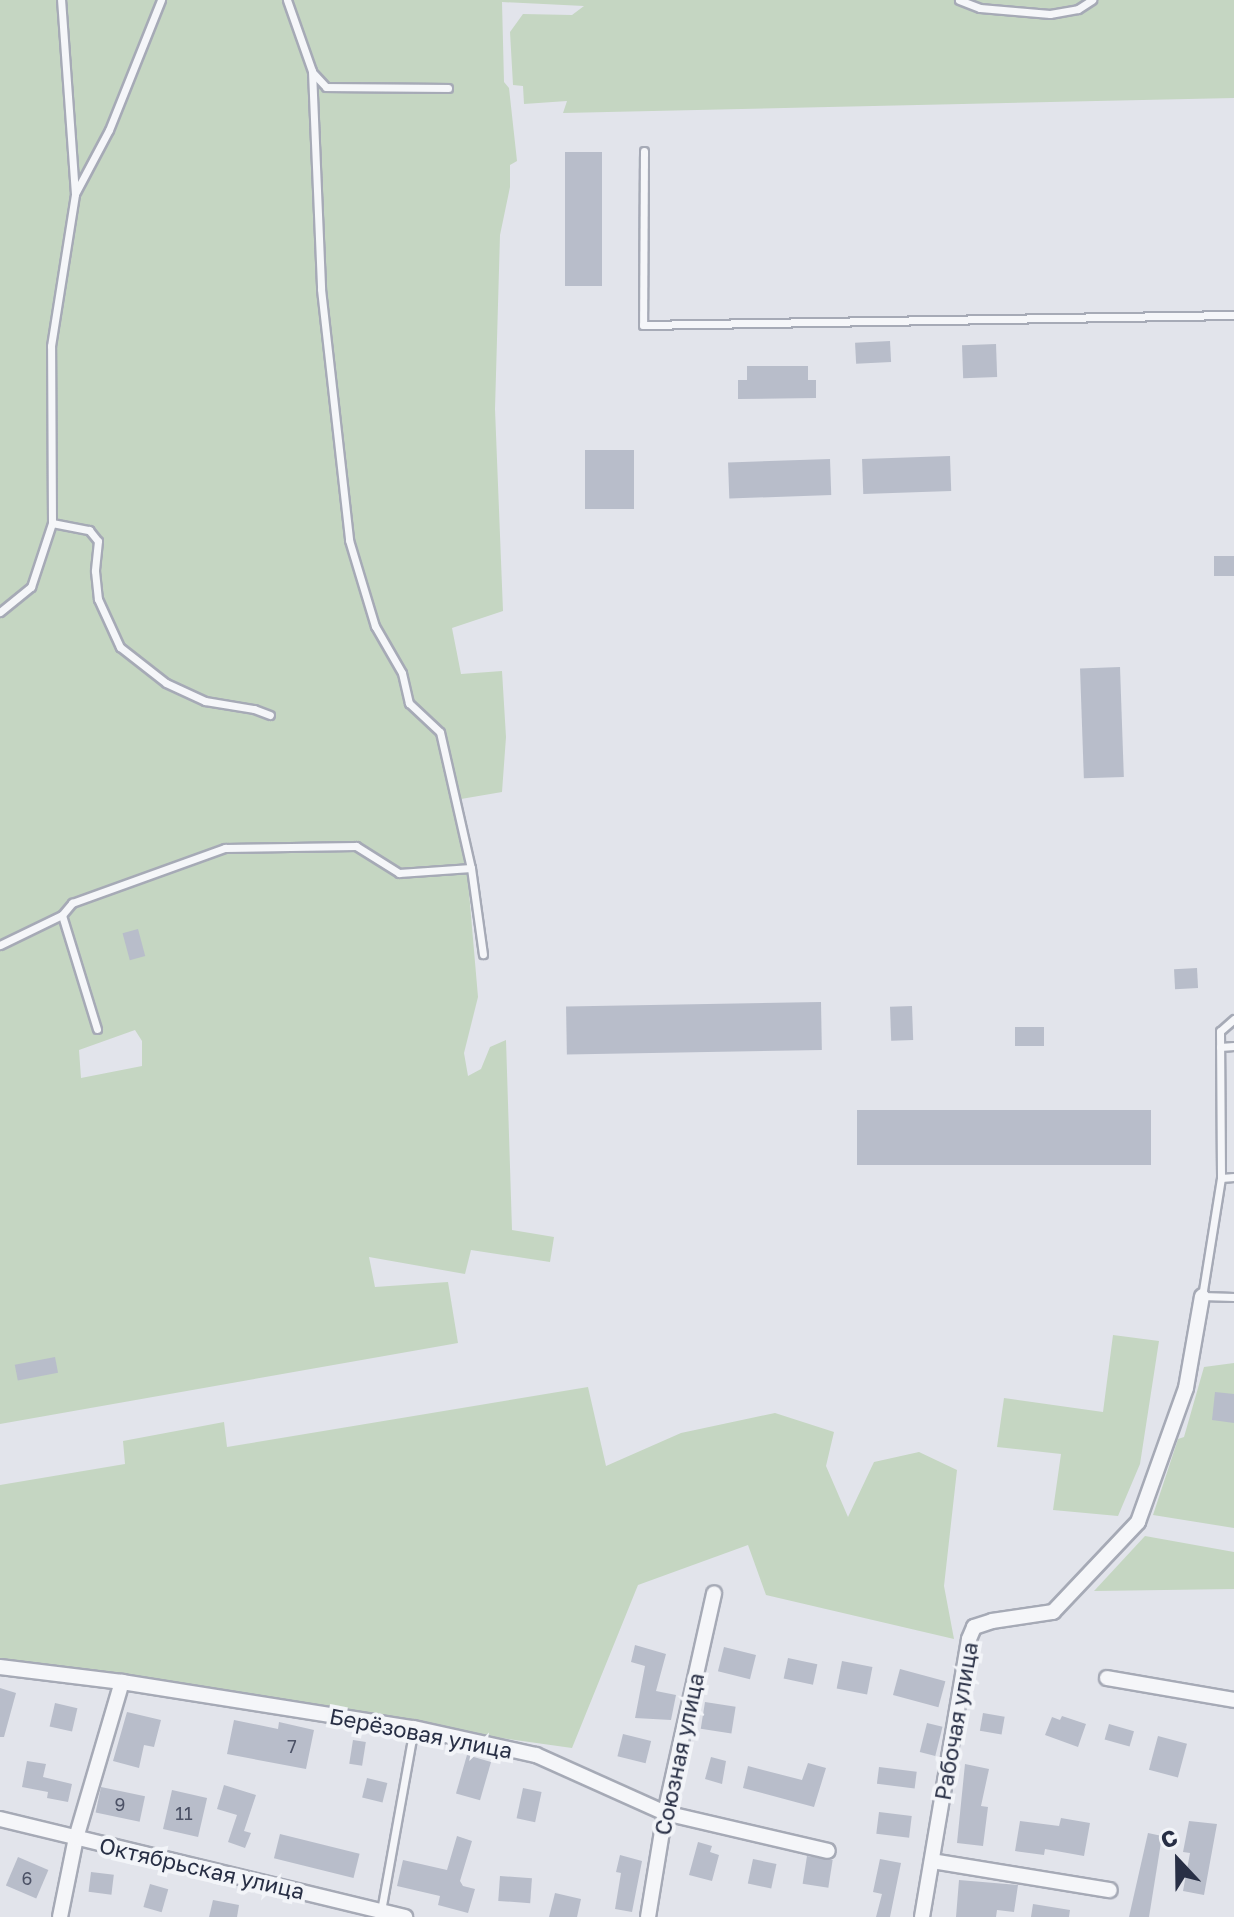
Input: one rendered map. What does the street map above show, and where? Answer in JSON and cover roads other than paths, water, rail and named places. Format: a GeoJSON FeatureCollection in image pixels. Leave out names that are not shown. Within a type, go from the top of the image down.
{"type":"FeatureCollection","features":[{"type":"Feature","properties":{"kind":"street","name":"Рабочая улица"},"geometry":{"type":"LineString","coordinates":[[922,1917],[969,1639],[974,1627],[1053,1612],[1138,1522],[1186,1388],[1202,1296]]}},
{"type":"Feature","properties":{"kind":"street","name":"Союзная улица"},"geometry":{"type":"LineString","coordinates":[[648,1917],[665,1813],[714,1593]]}},
{"type":"Feature","properties":{"kind":"street","name":"Берёзовая улица"},"geometry":{"type":"LineString","coordinates":[[0,1667],[122,1682],[414,1728],[536,1755],[665,1813],[828,1851]]}},
{"type":"Feature","properties":{"kind":"street"},"geometry":{"type":"LineString","coordinates":[[1107,1678],[1234,1700]]}},
{"type":"Feature","properties":{"kind":"street"},"geometry":{"type":"LineString","coordinates":[[60,1917],[76,1838],[122,1682]]}},
{"type":"Feature","properties":{"kind":"street","name":"Октябрьская улица"},"geometry":{"type":"LineString","coordinates":[[0,1819],[405,1917]]}},
{"type":"Feature","properties":{"kind":"street"},"geometry":{"type":"LineString","coordinates":[[932,1861],[1110,1890]]}},
{"type":"Feature","properties":{"kind":"lane"},"geometry":{"type":"LineString","coordinates":[[0,612],[31,587],[52,523],[51,346],[75,194],[61,0]]}},
{"type":"Feature","properties":{"kind":"lane"},"geometry":{"type":"LineString","coordinates":[[75,194],[109,130],[161,0]]}},
{"type":"Feature","properties":{"kind":"lane"},"geometry":{"type":"LineString","coordinates":[[287,0],[312,71],[321,289],[349,540],[375,626],[402,673],[409,703],[440,732],[471,868],[483,954]]}},
{"type":"Feature","properties":{"kind":"lane"},"geometry":{"type":"LineString","coordinates":[[959,0],[980,8],[1050,14],[1078,9],[1092,0]]}},
{"type":"Feature","properties":{"kind":"lane"},"geometry":{"type":"LineString","coordinates":[[312,71],[326,87],[448,88]]}},
{"type":"Feature","properties":{"kind":"lane"},"geometry":{"type":"LineString","coordinates":[[644,151],[643,325],[1234,315]]}},
{"type":"Feature","properties":{"kind":"lane"},"geometry":{"type":"LineString","coordinates":[[52,523],[89,530],[98,541],[95,571],[98,599],[120,647],[179,689],[205,701],[254,709],[270,715]]}},
{"type":"Feature","properties":{"kind":"lane"},"geometry":{"type":"LineString","coordinates":[[0,945],[62,915],[72,903],[225,848],[356,846],[399,873],[471,868]]}},
{"type":"Feature","properties":{"kind":"lane"},"geometry":{"type":"LineString","coordinates":[[62,915],[97,1029]]}},
{"type":"Feature","properties":{"kind":"lane"},"geometry":{"type":"LineString","coordinates":[[1234,1019],[1220,1031],[1221,1178],[1202,1296],[1234,1297]]}},
{"type":"Feature","properties":{"kind":"lane"},"geometry":{"type":"LineString","coordinates":[[1220,1047],[1234,1046]]}},
{"type":"Feature","properties":{"kind":"lane"},"geometry":{"type":"LineString","coordinates":[[1221,1178],[1234,1177]]}},
{"type":"Feature","properties":{"kind":"lane"},"geometry":{"type":"LineString","coordinates":[[381,1911],[414,1728]]}}]}
